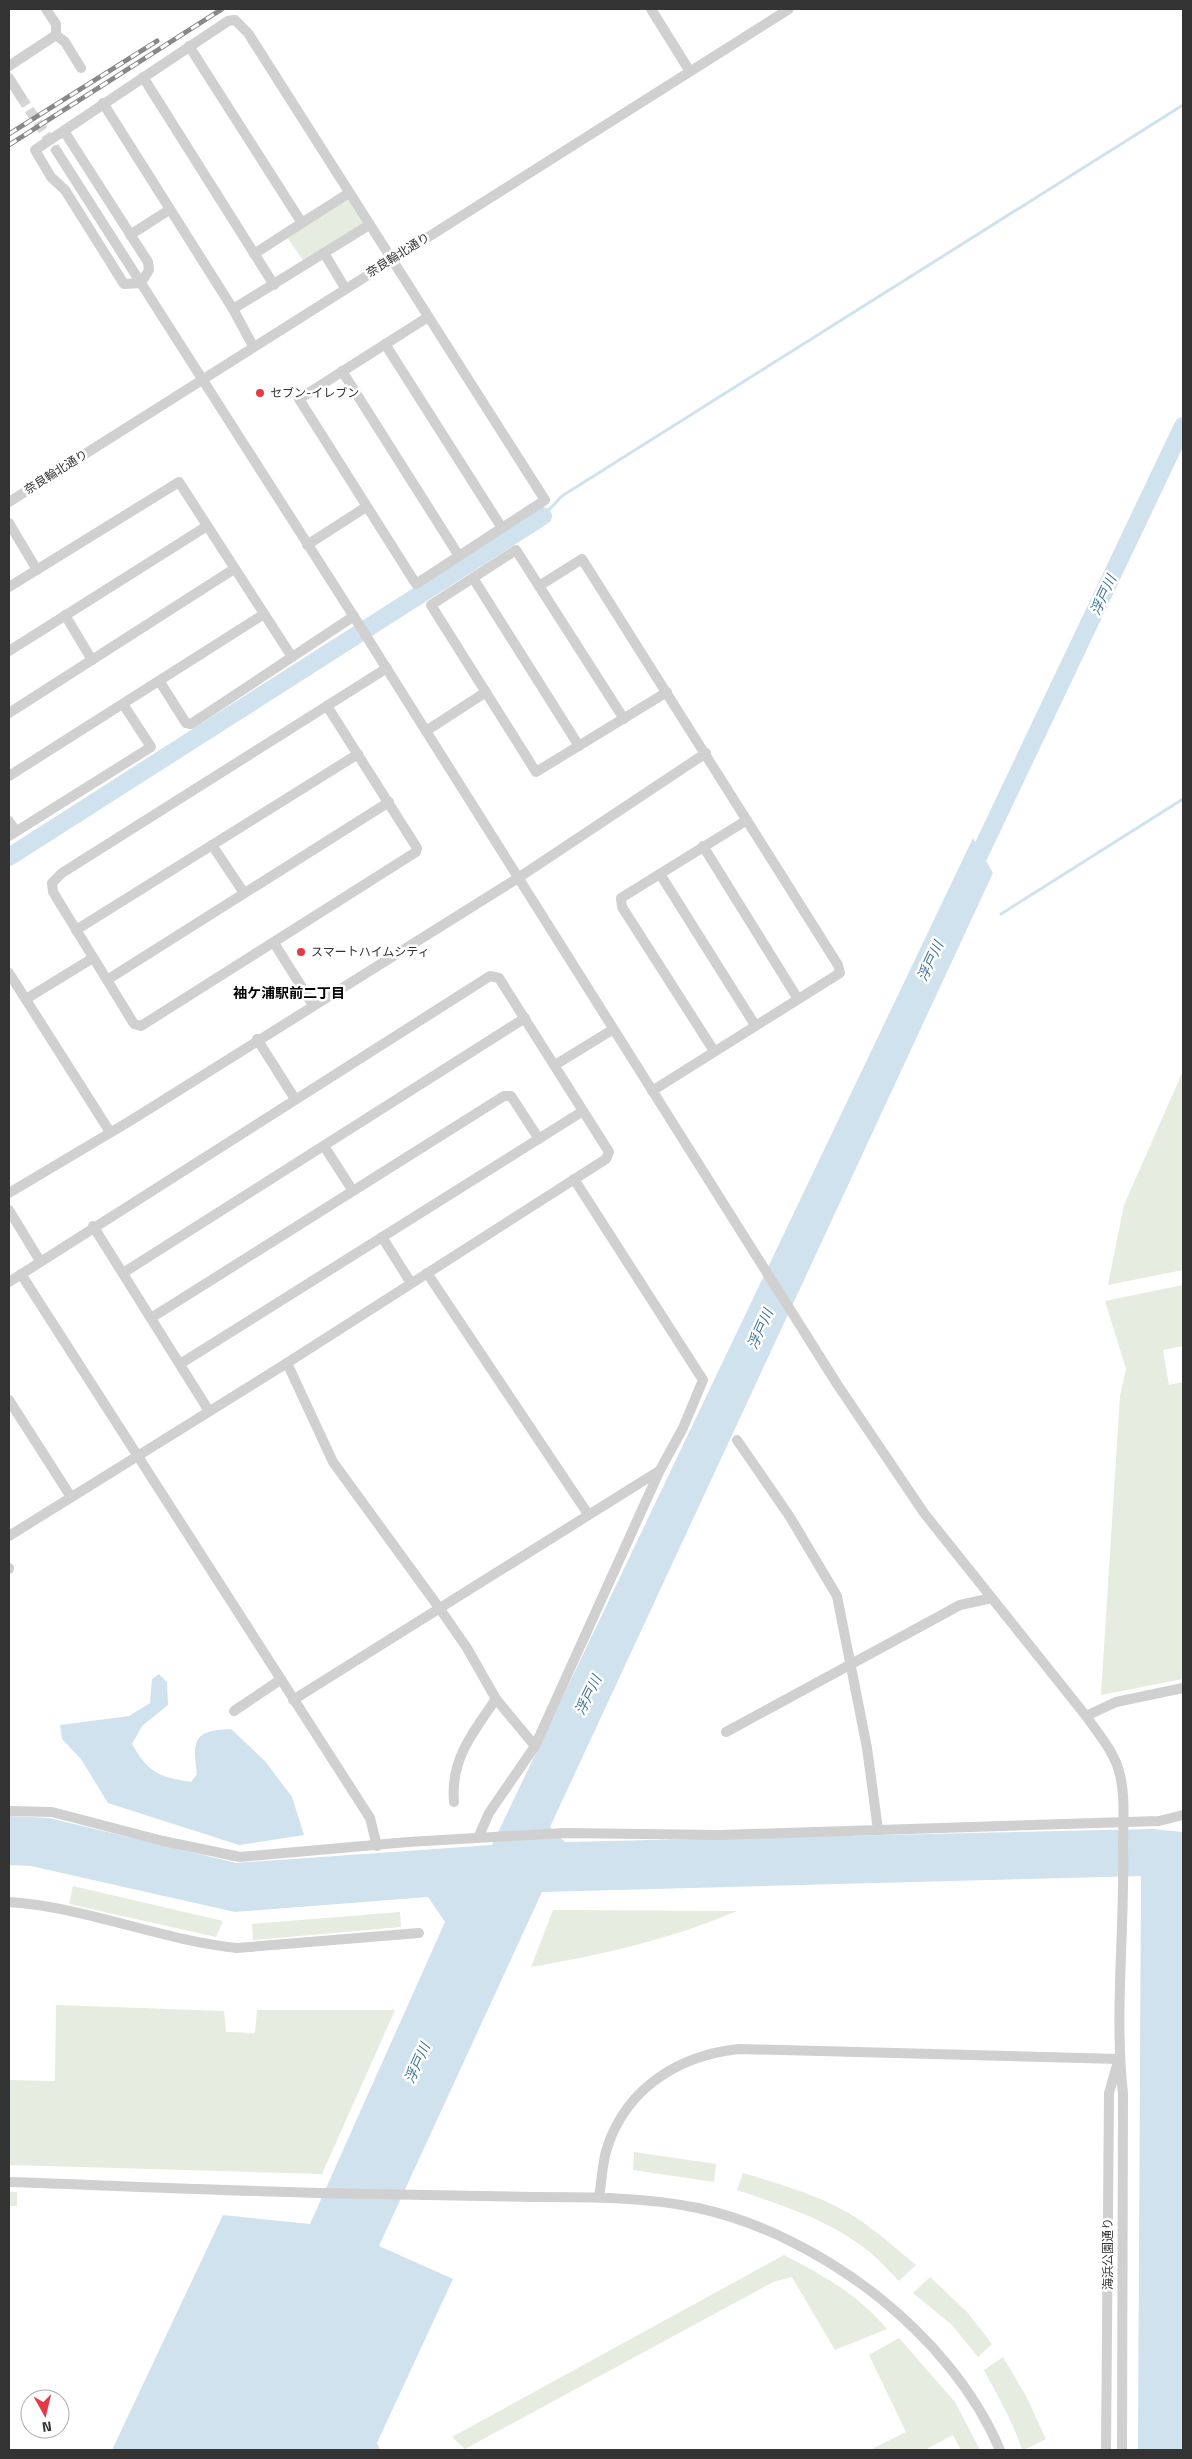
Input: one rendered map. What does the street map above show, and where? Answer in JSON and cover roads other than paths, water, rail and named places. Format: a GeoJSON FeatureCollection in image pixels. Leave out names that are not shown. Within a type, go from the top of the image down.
{"type":"FeatureCollection","features":[{"type":"Feature","properties":{"kind":"street"},"geometry":{"type":"LineString","coordinates":[[46,9],[56,24],[56,35]]}},
{"type":"Feature","properties":{"kind":"street"},"geometry":{"type":"LineString","coordinates":[[651,9],[689,70]]}},
{"type":"Feature","properties":{"kind":"street","name":"奈良輪北通り"},"geometry":{"type":"LineString","coordinates":[[9,502],[689,70],[789,9]]}},
{"type":"Feature","properties":{"kind":"street"},"geometry":{"type":"LineString","coordinates":[[64,131],[148,262],[149,270],[141,284],[124,284],[65,190],[51,177],[35,150],[228,21],[235,20],[248,33],[545,500],[416,584],[299,399],[428,317]]}},
{"type":"Feature","properties":{"kind":"street"},"geometry":{"type":"LineString","coordinates":[[9,66],[56,35]]}},
{"type":"Feature","properties":{"kind":"street"},"geometry":{"type":"LineString","coordinates":[[56,35],[65,42],[81,68]]}},
{"type":"Feature","properties":{"kind":"street"},"geometry":{"type":"LineString","coordinates":[[189,46],[300,220],[305,221]]}},
{"type":"Feature","properties":{"kind":"street"},"geometry":{"type":"LineString","coordinates":[[9,78],[21,97]]}},
{"type":"Feature","properties":{"kind":"street"},"geometry":{"type":"LineString","coordinates":[[143,78],[274,285]]}},
{"type":"Feature","properties":{"kind":"street"},"geometry":{"type":"LineString","coordinates":[[103,103],[233,309],[253,346]]}},
{"type":"Feature","properties":{"kind":"street","name":"海浜公園通り"},"geometry":{"type":"LineString","coordinates":[[56,150],[356,620],[612,1030],[746,1236],[806,1334],[891,1466],[924,1513],[1086,1716],[1104,1742],[1118,1768],[1123,1820],[1124,1885],[1119,2059],[1123,2094],[1122,2450]]}},
{"type":"Feature","properties":{"kind":"street"},"geometry":{"type":"LineString","coordinates":[[254,254],[349,193]]}},
{"type":"Feature","properties":{"kind":"street"},"geometry":{"type":"LineString","coordinates":[[130,235],[169,210]]}},
{"type":"Feature","properties":{"kind":"street"},"geometry":{"type":"LineString","coordinates":[[233,309],[366,227],[368,223]]}},
{"type":"Feature","properties":{"kind":"street"},"geometry":{"type":"LineString","coordinates":[[324,253],[345,288]]}},
{"type":"Feature","properties":{"kind":"street"},"geometry":{"type":"LineString","coordinates":[[386,344],[502,528]]}},
{"type":"Feature","properties":{"kind":"street"},"geometry":{"type":"LineString","coordinates":[[342,371],[459,556]]}},
{"type":"Feature","properties":{"kind":"street"},"geometry":{"type":"LineString","coordinates":[[9,587],[179,482],[292,656]]}},
{"type":"Feature","properties":{"kind":"street"},"geometry":{"type":"LineString","coordinates":[[307,545],[366,506]]}},
{"type":"Feature","properties":{"kind":"street"},"geometry":{"type":"LineString","coordinates":[[9,523],[37,570]]}},
{"type":"Feature","properties":{"kind":"street"},"geometry":{"type":"LineString","coordinates":[[9,651],[207,526]]}},
{"type":"Feature","properties":{"kind":"street"},"geometry":{"type":"LineString","coordinates":[[624,718],[516,550],[431,605],[536,772],[667,692]]}},
{"type":"Feature","properties":{"kind":"street"},"geometry":{"type":"LineString","coordinates":[[539,586],[582,558],[748,820],[838,965],[840,973],[652,1091]]}},
{"type":"Feature","properties":{"kind":"street"},"geometry":{"type":"LineString","coordinates":[[9,713],[234,569]]}},
{"type":"Feature","properties":{"kind":"street"},"geometry":{"type":"LineString","coordinates":[[473,578],[579,746]]}},
{"type":"Feature","properties":{"kind":"street"},"geometry":{"type":"LineString","coordinates":[[9,776],[160,682],[264,614]]}},
{"type":"Feature","properties":{"kind":"street"},"geometry":{"type":"LineString","coordinates":[[65,615],[92,660]]}},
{"type":"Feature","properties":{"kind":"street"},"geometry":{"type":"LineString","coordinates":[[160,682],[186,723],[191,724],[292,656],[356,620]]}},
{"type":"Feature","properties":{"kind":"street"},"geometry":{"type":"LineString","coordinates":[[327,706],[417,848],[416,852],[141,1026],[134,1024],[53,892],[52,882],[62,873],[386,668]]}},
{"type":"Feature","properties":{"kind":"street"},"geometry":{"type":"LineString","coordinates":[[426,731],[486,692]]}},
{"type":"Feature","properties":{"kind":"street"},"geometry":{"type":"LineString","coordinates":[[9,821],[12,834],[151,747],[123,704]]}},
{"type":"Feature","properties":{"kind":"street"},"geometry":{"type":"LineString","coordinates":[[9,1193],[518,878],[706,753]]}},
{"type":"Feature","properties":{"kind":"street"},"geometry":{"type":"LineString","coordinates":[[76,930],[358,754]]}},
{"type":"Feature","properties":{"kind":"street"},"geometry":{"type":"LineString","coordinates":[[107,980],[388,802]]}},
{"type":"Feature","properties":{"kind":"street"},"geometry":{"type":"LineString","coordinates":[[714,1051],[622,907],[621,898],[748,820]]}},
{"type":"Feature","properties":{"kind":"street"},"geometry":{"type":"LineString","coordinates":[[212,845],[244,894]]}},
{"type":"Feature","properties":{"kind":"street"},"geometry":{"type":"LineString","coordinates":[[703,846],[798,999]]}},
{"type":"Feature","properties":{"kind":"street"},"geometry":{"type":"LineString","coordinates":[[660,874],[756,1025]]}},
{"type":"Feature","properties":{"kind":"street"},"geometry":{"type":"LineString","coordinates":[[274,943],[312,1005]]}},
{"type":"Feature","properties":{"kind":"street"},"geometry":{"type":"LineString","coordinates":[[26,999],[94,958]]}},
{"type":"Feature","properties":{"kind":"street"},"geometry":{"type":"LineString","coordinates":[[9,973],[110,1132]]}},
{"type":"Feature","properties":{"kind":"street"},"geometry":{"type":"LineString","coordinates":[[9,1282],[93,1226],[490,976],[499,978],[609,1152],[606,1159],[287,1363],[9,1536]]}},
{"type":"Feature","properties":{"kind":"street"},"geometry":{"type":"LineString","coordinates":[[123,1273],[525,1018]]}},
{"type":"Feature","properties":{"kind":"street"},"geometry":{"type":"LineString","coordinates":[[555,1065],[612,1030]]}},
{"type":"Feature","properties":{"kind":"street"},"geometry":{"type":"LineString","coordinates":[[257,1039],[295,1099]]}},
{"type":"Feature","properties":{"kind":"street"},"geometry":{"type":"LineString","coordinates":[[151,1318],[504,1096],[511,1096],[539,1139]]}},
{"type":"Feature","properties":{"kind":"street"},"geometry":{"type":"LineString","coordinates":[[180,1364],[583,1111]]}},
{"type":"Feature","properties":{"kind":"street"},"geometry":{"type":"LineString","coordinates":[[324,1146],[353,1191]]}},
{"type":"Feature","properties":{"kind":"street"},"geometry":{"type":"LineString","coordinates":[[478,1838],[489,1813],[535,1746],[660,1470],[683,1428],[702,1380],[574,1179]]}},
{"type":"Feature","properties":{"kind":"street"},"geometry":{"type":"LineString","coordinates":[[9,1210],[40,1261]]}},
{"type":"Feature","properties":{"kind":"street"},"geometry":{"type":"LineString","coordinates":[[93,1226],[209,1411]]}},
{"type":"Feature","properties":{"kind":"street"},"geometry":{"type":"LineString","coordinates":[[382,1237],[411,1283]]}},
{"type":"Feature","properties":{"kind":"street"},"geometry":{"type":"LineString","coordinates":[[427,1273],[588,1514]]}},
{"type":"Feature","properties":{"kind":"street"},"geometry":{"type":"LineString","coordinates":[[21,1274],[370,1818],[378,1846]]}},
{"type":"Feature","properties":{"kind":"street"},"geometry":{"type":"LineString","coordinates":[[287,1363],[333,1462],[467,1648],[496,1699],[535,1746]]}},
{"type":"Feature","properties":{"kind":"street"},"geometry":{"type":"LineString","coordinates":[[9,1400],[71,1497]]}},
{"type":"Feature","properties":{"kind":"street"},"geometry":{"type":"LineString","coordinates":[[737,1440],[790,1517],[837,1596],[849,1666],[867,1748],[878,1830]]}},
{"type":"Feature","properties":{"kind":"street"},"geometry":{"type":"LineString","coordinates":[[293,1700],[660,1470]]}},
{"type":"Feature","properties":{"kind":"street"},"geometry":{"type":"LineString","coordinates":[[726,1732],[960,1605],[992,1598]]}},
{"type":"Feature","properties":{"kind":"street"},"geometry":{"type":"LineString","coordinates":[[234,1711],[280,1680]]}},
{"type":"Feature","properties":{"kind":"street"},"geometry":{"type":"LineString","coordinates":[[1086,1716],[1116,1702],[1183,1688]]}},
{"type":"Feature","properties":{"kind":"street"},"geometry":{"type":"LineString","coordinates":[[454,1802],[452,1784],[455,1771],[470,1735],[496,1699]]}},
{"type":"Feature","properties":{"kind":"street"},"geometry":{"type":"LineString","coordinates":[[9,1811],[52,1812],[232,1857],[478,1838],[558,1834],[720,1835],[1123,1820],[1159,1821],[1183,1815]]}},
{"type":"Feature","properties":{"kind":"street"},"geometry":{"type":"LineString","coordinates":[[9,1902],[52,1907],[216,1946],[237,1948],[419,1933]]}},
{"type":"Feature","properties":{"kind":"street"},"geometry":{"type":"LineString","coordinates":[[600,2198],[608,2145],[626,2108],[662,2074],[691,2058],[713,2052],[739,2050],[1119,2059]]}},
{"type":"Feature","properties":{"kind":"street","name":"海浜公園通り"},"geometry":{"type":"LineString","coordinates":[[1106,2450],[1109,2094],[1119,2059]]}},
{"type":"Feature","properties":{"kind":"street"},"geometry":{"type":"LineString","coordinates":[[9,2182],[312,2193],[600,2198],[680,2206],[726,2216],[773,2233],[820,2257],[882,2298],[926,2339],[968,2394],[1000,2450]]}},
{"type":"Feature","properties":{"kind":"water"},"geometry":{"type":"Polygon","coordinates":[[[973,838],[993,873],[550,1827],[565,1842],[1152,1829],[1183,1832],[1183,2450],[1138,2450],[1141,1876],[542,1892],[379,2246],[453,2279],[377,2443],[380,2450],[112,2450],[223,2215],[310,2224],[445,1922],[428,1897],[235,1912],[31,1866],[9,1865],[9,1816],[49,1818],[236,1863],[492,1845],[973,838]]]}},
{"type":"Feature","properties":{"kind":"water"},"geometry":{"type":"Polygon","coordinates":[[[159,1674],[167,1682],[168,1705],[142,1726],[132,1744],[143,1761],[155,1772],[170,1778],[191,1782],[197,1774],[195,1753],[198,1739],[209,1732],[231,1729],[265,1761],[292,1797],[304,1835],[239,1845],[108,1803],[81,1759],[62,1739],[60,1725],[129,1716],[150,1703],[152,1679],[159,1674]]]}},
{"type":"Feature","properties":{"kind":"waterway"},"geometry":{"type":"LineString","coordinates":[[543,516],[562,496],[1183,105]]}},
{"type":"Feature","properties":{"kind":"waterway","name":"浮戸川"},"geometry":{"type":"LineString","coordinates":[[971,872],[1183,426]]}},
{"type":"Feature","properties":{"kind":"waterway"},"geometry":{"type":"LineString","coordinates":[[9,857],[543,516]]}},
{"type":"Feature","properties":{"kind":"waterway"},"geometry":{"type":"LineString","coordinates":[[1001,914],[1183,799]]}},
{"type":"Feature","properties":{"kind":"tunnel"},"geometry":{"type":"LineString","coordinates":[[21,97],[56,150]]}},
{"type":"Feature","properties":{"kind":"railway"},"geometry":{"type":"LineString","coordinates":[[9,145],[222,9]]}},
{"type":"Feature","properties":{"kind":"railway"},"geometry":{"type":"LineString","coordinates":[[9,134],[157,41]]}},
{"type":"Feature","properties":{"kind":"place","name":"セブン-イレブン"},"geometry":{"type":"Point","coordinates":[260,393]}},
{"type":"Feature","properties":{"kind":"place","name":"スマートハイムシティ"},"geometry":{"type":"Point","coordinates":[301,952]}},
{"type":"Feature","properties":{"kind":"district","name":"袖ケ浦駅前二丁目"},"geometry":{"type":"Point","coordinates":[289,993]}}]}
